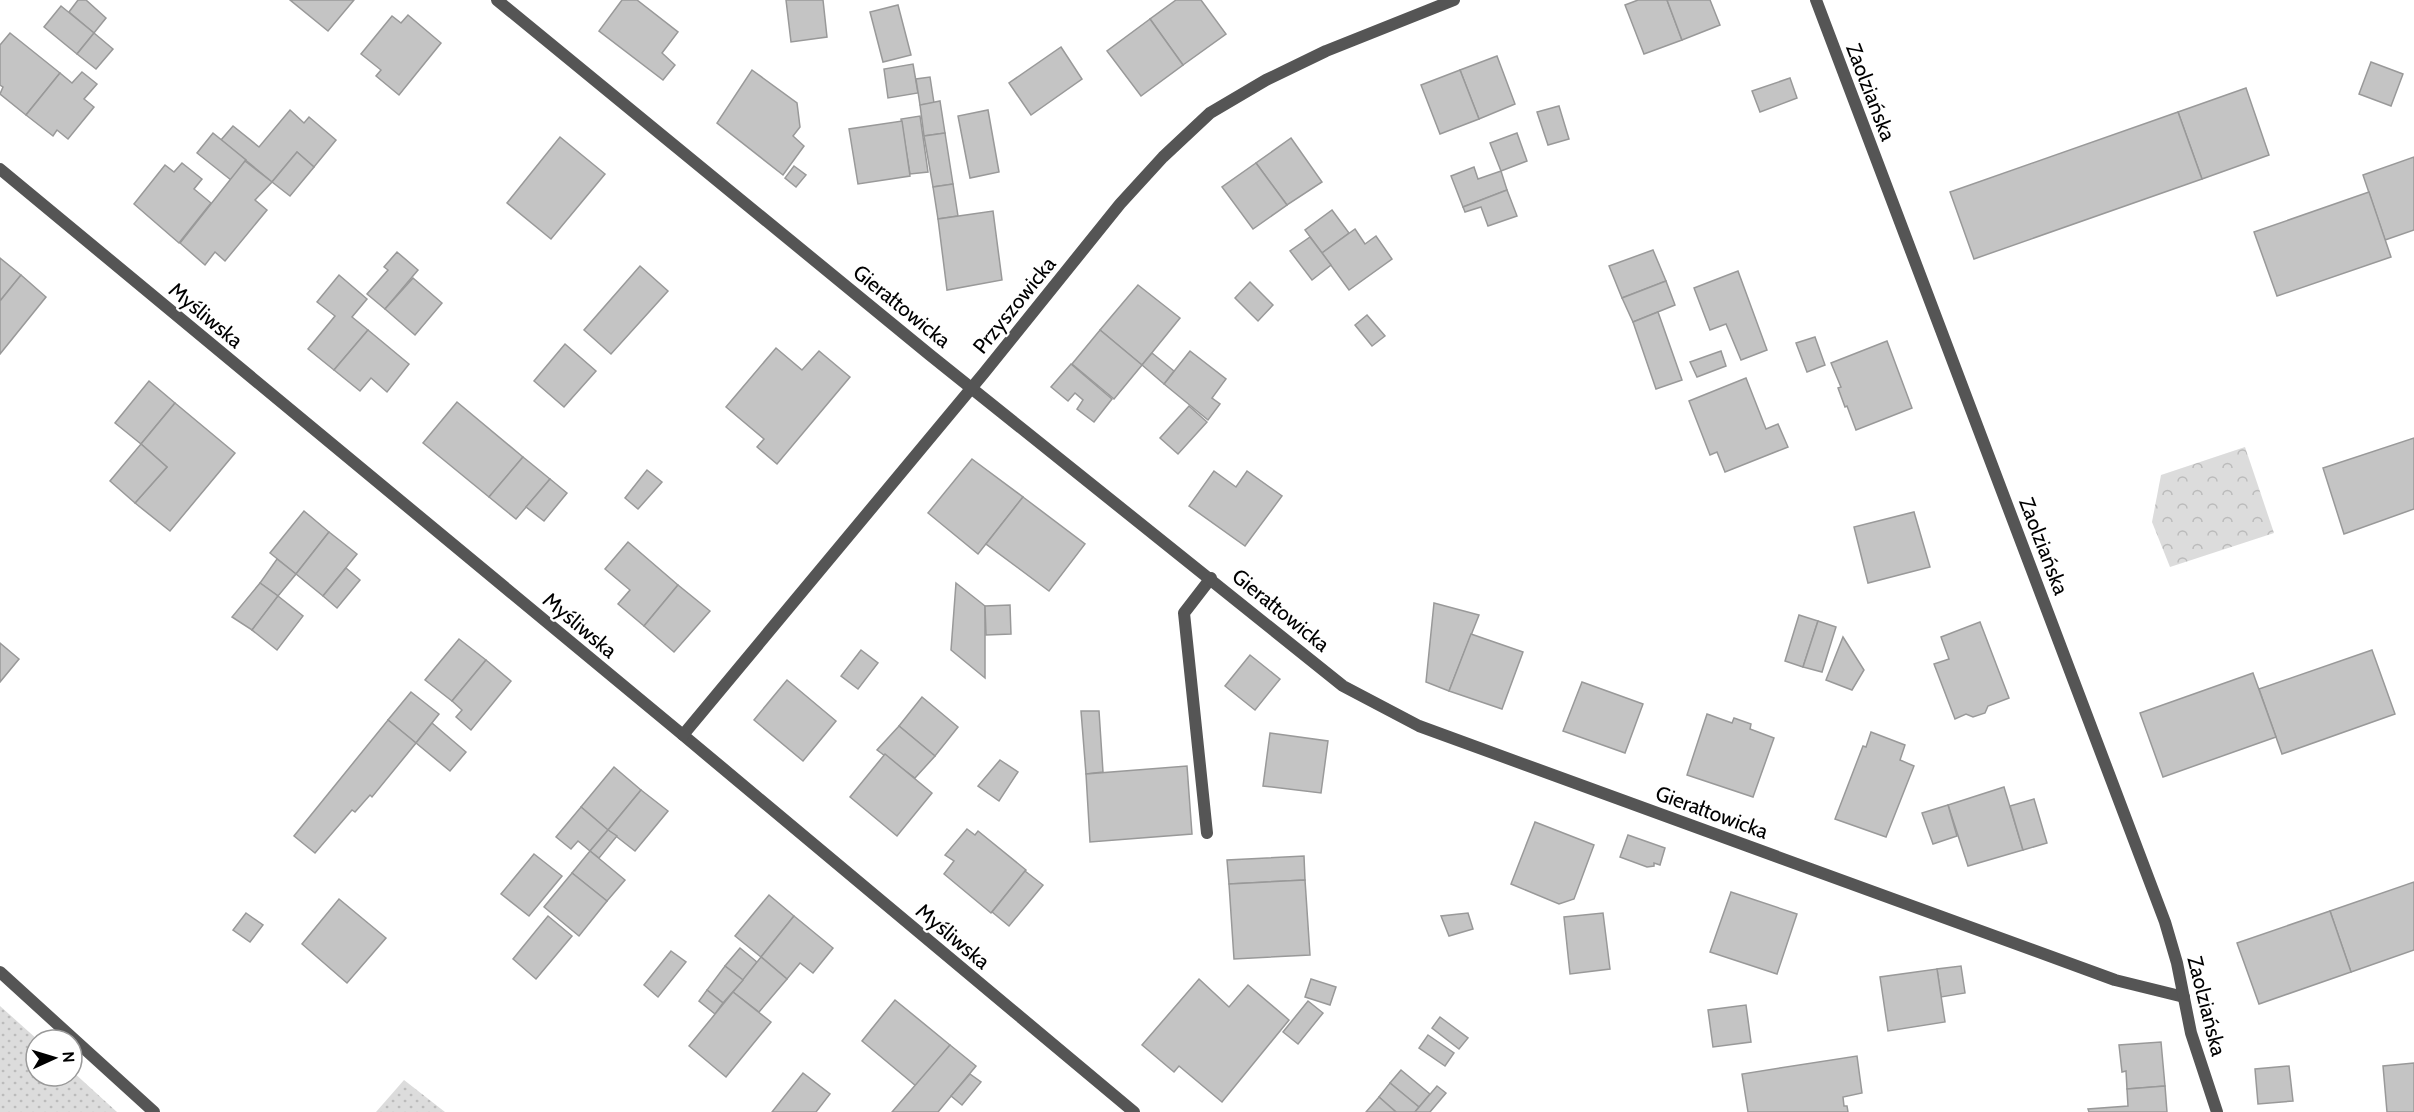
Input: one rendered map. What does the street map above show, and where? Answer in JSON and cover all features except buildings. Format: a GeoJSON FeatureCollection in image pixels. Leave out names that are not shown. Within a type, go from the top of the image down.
{"type":"FeatureCollection","features":[{"type":"Feature","properties":{"kind":"street","name":"Gierałtowicka"},"geometry":{"type":"LineString","coordinates":[[497,0],[1342,686],[1419,726],[2115,980],[2184,997]]}},
{"type":"Feature","properties":{"kind":"street","name":"Przyszowicka"},"geometry":{"type":"LineString","coordinates":[[683,735],[972,387],[1120,204],[1163,157],[1210,113],[1266,80],[1326,51],[1454,0]]}},
{"type":"Feature","properties":{"kind":"street","name":"Zaolziańska"},"geometry":{"type":"LineString","coordinates":[[1815,0],[2161,911],[2177,963],[2191,1033],[2217,1112]]}},
{"type":"Feature","properties":{"kind":"street","name":"Myśliwska"},"geometry":{"type":"LineString","coordinates":[[0,169],[1134,1112]]}},
{"type":"Feature","properties":{"kind":"street"},"geometry":{"type":"LineString","coordinates":[[1207,833],[1184,613],[1211,578]]}},
{"type":"Feature","properties":{"kind":"street"},"geometry":{"type":"LineString","coordinates":[[0,972],[154,1112]]}},
{"type":"Feature","properties":{"kind":"green space"},"geometry":{"type":"Polygon","coordinates":[[[2245,447],[2274,533],[2170,567],[2152,522],[2161,475],[2245,447]]]}},
{"type":"Feature","properties":{"kind":"green space"},"geometry":{"type":"Polygon","coordinates":[[[0,1006],[25,1028],[24,1088],[84,1088],[84,1082],[117,1112],[0,1112],[0,1006]]]}},
{"type":"Feature","properties":{"kind":"green space"},"geometry":{"type":"Polygon","coordinates":[[[404,1080],[445,1112],[376,1112],[404,1080]]]}}]}
